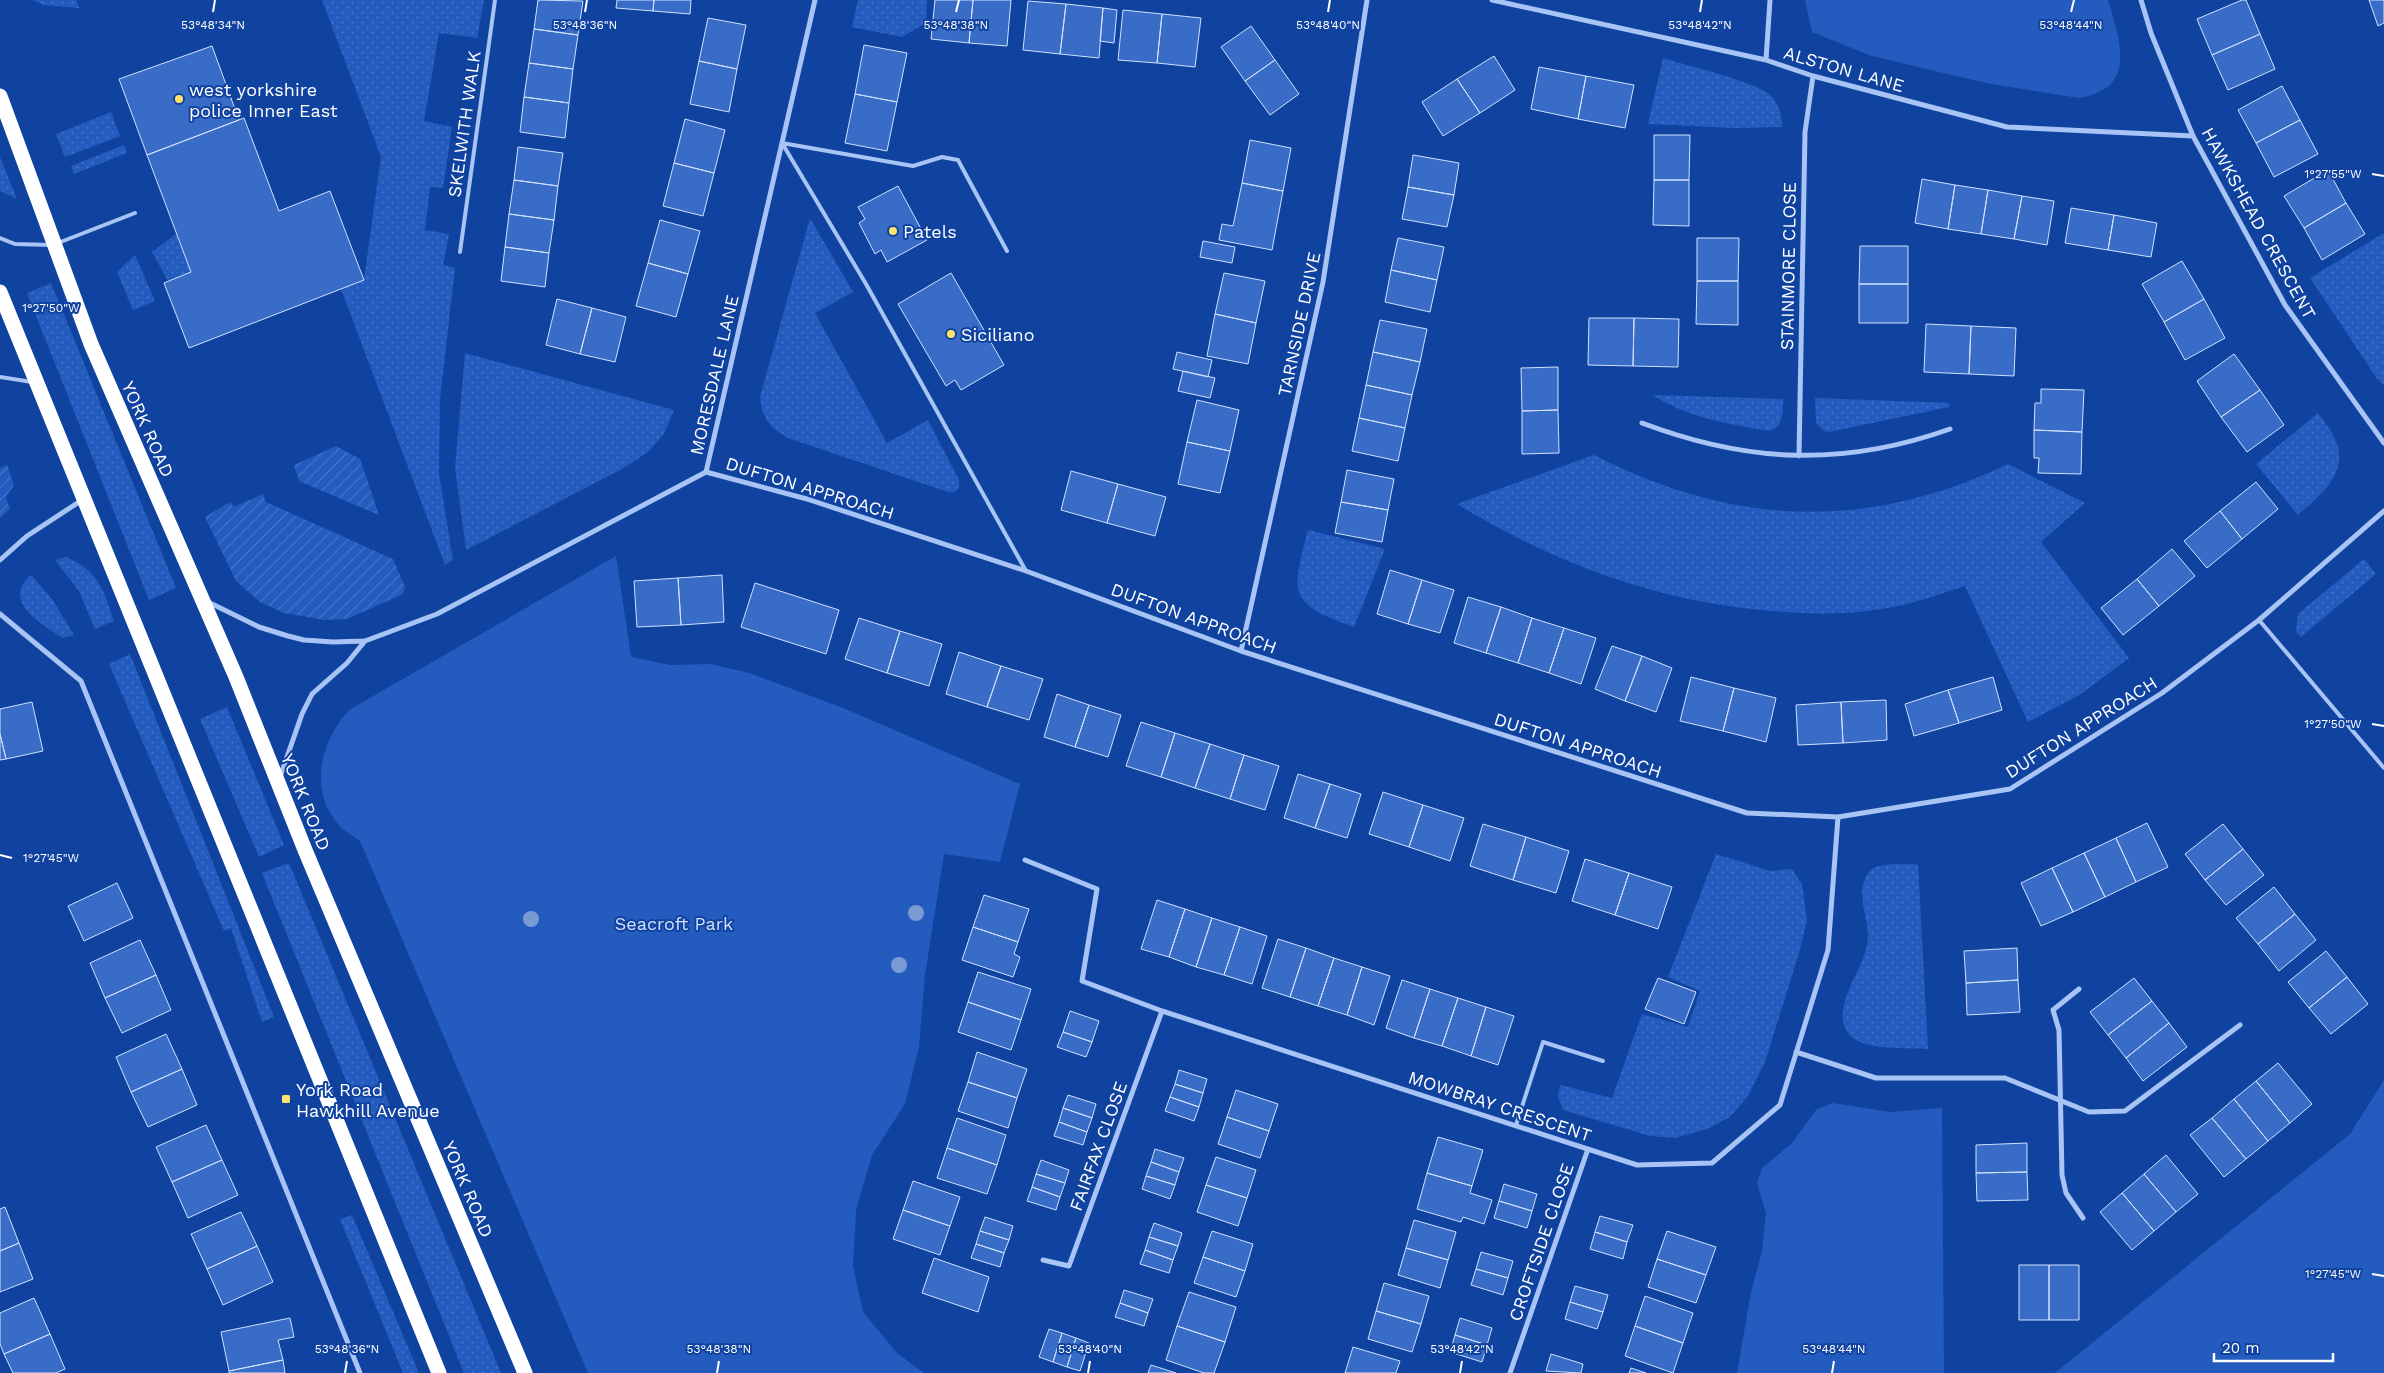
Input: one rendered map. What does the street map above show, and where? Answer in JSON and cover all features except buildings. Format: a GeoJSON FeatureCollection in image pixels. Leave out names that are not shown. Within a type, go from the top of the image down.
{"type":"FeatureCollection","features":[{"type":"Feature","properties":{"kind":"highway","name":"YORK ROAD"},"geometry":{"type":"LineString","coordinates":[[0,96],[91,344],[236,677],[278,784],[525,1373]]}},
{"type":"Feature","properties":{"kind":"highway"},"geometry":{"type":"LineString","coordinates":[[0,292],[439,1373]]}},
{"type":"Feature","properties":{"kind":"street","name":"MORESDALE LANE"},"geometry":{"type":"LineString","coordinates":[[201,598],[259,627],[288,636],[333,642],[365,641],[437,614],[706,472],[815,0]]}},
{"type":"Feature","properties":{"kind":"street","name":"TARNSIDE DRIVE"},"geometry":{"type":"LineString","coordinates":[[1241,651],[1323,282],[1367,0]]}},
{"type":"Feature","properties":{"kind":"street","name":"ALSTON LANE"},"geometry":{"type":"LineString","coordinates":[[1492,0],[1766,60],[1812,76],[2007,127],[2193,136]]}},
{"type":"Feature","properties":{"kind":"street"},"geometry":{"type":"LineString","coordinates":[[1766,60],[1770,0]]}},
{"type":"Feature","properties":{"kind":"street","name":"HAWKSHEAD CRESCENT"},"geometry":{"type":"LineString","coordinates":[[2141,0],[2151,33],[2193,136],[2285,304],[2384,443]]}},
{"type":"Feature","properties":{"kind":"street","name":"STAINMORE CLOSE"},"geometry":{"type":"LineString","coordinates":[[1799,456],[1805,132],[1812,76]]}},
{"type":"Feature","properties":{"kind":"street"},"geometry":{"type":"LineString","coordinates":[[1642,423],[1709,445],[1744,452],[1799,456],[1848,454],[1883,449],[1918,441],[1950,429]]}},
{"type":"Feature","properties":{"kind":"street","name":"DUFTON APPROACH"},"geometry":{"type":"LineString","coordinates":[[706,472],[808,499],[1026,571],[1241,651],[1748,813],[1838,817],[2010,789],[2162,693],[2259,620],[2384,511]]}},
{"type":"Feature","properties":{"kind":"street"},"geometry":{"type":"LineString","coordinates":[[0,560],[27,536],[83,500]]}},
{"type":"Feature","properties":{"kind":"street"},"geometry":{"type":"LineString","coordinates":[[0,614],[82,681],[360,1373]]}},
{"type":"Feature","properties":{"kind":"street"},"geometry":{"type":"LineString","coordinates":[[278,784],[299,721],[312,694],[347,663],[365,641]]}},
{"type":"Feature","properties":{"kind":"street","name":"MOWBRAY CRESCENT"},"geometry":{"type":"LineString","coordinates":[[1025,860],[1097,889],[1082,981],[1162,1010],[1637,1165],[1712,1163],[1780,1105],[1828,950],[1838,817]]}},
{"type":"Feature","properties":{"kind":"street"},"geometry":{"type":"LineString","coordinates":[[2079,989],[2053,1010],[2059,1030],[2062,1176],[2066,1193],[2083,1218]]}},
{"type":"Feature","properties":{"kind":"street","name":"FAIRFAX CLOSE"},"geometry":{"type":"LineString","coordinates":[[1043,1260],[1069,1266],[1162,1010]]}},
{"type":"Feature","properties":{"kind":"street"},"geometry":{"type":"LineString","coordinates":[[1796,1052],[1876,1078],[2004,1078],[2089,1112],[2125,1111],[2240,1025]]}},
{"type":"Feature","properties":{"kind":"street","name":"CROFTSIDE CLOSE"},"geometry":{"type":"LineString","coordinates":[[1510,1373],[1588,1149]]}},
{"type":"Feature","properties":{"kind":"lane","name":"SKELWITH WALK"},"geometry":{"type":"LineString","coordinates":[[460,252],[495,0]]}},
{"type":"Feature","properties":{"kind":"lane"},"geometry":{"type":"LineString","coordinates":[[782,143],[913,166],[942,157],[958,160],[1007,251]]}},
{"type":"Feature","properties":{"kind":"lane"},"geometry":{"type":"LineString","coordinates":[[782,143],[866,284],[1026,571]]}},
{"type":"Feature","properties":{"kind":"lane"},"geometry":{"type":"LineString","coordinates":[[0,238],[15,244],[54,245],[135,213]]}},
{"type":"Feature","properties":{"kind":"lane"},"geometry":{"type":"LineString","coordinates":[[0,377],[36,383]]}},
{"type":"Feature","properties":{"kind":"lane"},"geometry":{"type":"LineString","coordinates":[[2259,620],[2384,768]]}},
{"type":"Feature","properties":{"kind":"lane"},"geometry":{"type":"LineString","coordinates":[[1516,1125],[1543,1042],[1603,1061]]}},
{"type":"Feature","properties":{"kind":"green space"},"geometry":{"type":"Polygon","coordinates":[[[32,0],[76,0],[79,8],[44,5],[32,0]]]}},
{"type":"Feature","properties":{"kind":"green space"},"geometry":{"type":"Polygon","coordinates":[[[322,0],[484,0],[477,38],[439,33],[424,121],[452,127],[443,188],[430,187],[425,230],[449,234],[443,265],[455,268],[440,399],[439,474],[453,560],[445,565],[341,289],[364,279],[381,157],[322,0]]]}},
{"type":"Feature","properties":{"kind":"green space"},"geometry":{"type":"Polygon","coordinates":[[[858,0],[927,0],[926,23],[902,37],[852,27],[858,0]]]}},
{"type":"Feature","properties":{"kind":"green space"},"geometry":{"type":"Polygon","coordinates":[[[1805,0],[2108,0],[2120,46],[2120,61],[2117,73],[2110,84],[2098,93],[2079,98],[1991,84],[1869,55],[1812,32],[1805,0]]]}},
{"type":"Feature","properties":{"kind":"green space"},"geometry":{"type":"Polygon","coordinates":[[[1663,58],[1736,79],[1762,90],[1773,98],[1778,106],[1782,127],[1734,128],[1648,124],[1663,58]]]}},
{"type":"Feature","properties":{"kind":"green space"},"geometry":{"type":"Polygon","coordinates":[[[111,112],[120,136],[65,157],[56,134],[111,112]]]}},
{"type":"Feature","properties":{"kind":"green space"},"geometry":{"type":"Polygon","coordinates":[[[124,145],[127,153],[74,174],[71,166],[124,145]]]}},
{"type":"Feature","properties":{"kind":"green space"},"geometry":{"type":"Polygon","coordinates":[[[0,157],[17,199],[0,191],[0,157]]]}},
{"type":"Feature","properties":{"kind":"green space"},"geometry":{"type":"Polygon","coordinates":[[[810,218],[853,292],[815,313],[887,443],[928,420],[959,480],[959,487],[955,492],[948,492],[788,438],[771,426],[765,416],[760,397],[810,218]]]}},
{"type":"Feature","properties":{"kind":"green space"},"geometry":{"type":"Polygon","coordinates":[[[2384,233],[2384,385],[2376,377],[2310,278],[2384,233]]]}},
{"type":"Feature","properties":{"kind":"green space"},"geometry":{"type":"Polygon","coordinates":[[[176,234],[191,272],[168,281],[152,252],[176,234]]]}},
{"type":"Feature","properties":{"kind":"green space"},"geometry":{"type":"Polygon","coordinates":[[[135,255],[155,301],[133,310],[117,272],[135,255]]]}},
{"type":"Feature","properties":{"kind":"green space"},"geometry":{"type":"Polygon","coordinates":[[[51,283],[176,588],[149,600],[27,293],[51,283]]]}},
{"type":"Feature","properties":{"kind":"green space"},"geometry":{"type":"Polygon","coordinates":[[[465,353],[674,410],[664,434],[648,452],[622,469],[466,550],[455,468],[465,353]]]}},
{"type":"Feature","properties":{"kind":"green space"},"geometry":{"type":"Polygon","coordinates":[[[1653,395],[1783,399],[1783,411],[1780,422],[1775,429],[1763,430],[1720,422],[1692,414],[1653,395]]]}},
{"type":"Feature","properties":{"kind":"green space"},"geometry":{"type":"Polygon","coordinates":[[[1815,398],[1949,403],[1949,407],[1829,432],[1824,431],[1816,423],[1815,398]]]}},
{"type":"Feature","properties":{"kind":"green space"},"geometry":{"type":"Polygon","coordinates":[[[2318,413],[2335,439],[2339,451],[2339,463],[2336,473],[2323,492],[2298,515],[2256,464],[2318,413]]]}},
{"type":"Feature","properties":{"kind":"green space"},"geometry":{"type":"Polygon","coordinates":[[[336,446],[360,459],[379,515],[299,481],[294,465],[336,446]]]}},
{"type":"Feature","properties":{"kind":"green space"},"geometry":{"type":"Polygon","coordinates":[[[1594,455],[1646,479],[1697,496],[1749,507],[1800,512],[1851,510],[1903,501],[1955,486],[2008,464],[2085,503],[2041,542],[2129,658],[2081,694],[2028,722],[1965,586],[1902,605],[1854,612],[1800,613],[1729,606],[1647,589],[1570,562],[1532,545],[1457,504],[1594,455]]]}},
{"type":"Feature","properties":{"kind":"green space"},"geometry":{"type":"Polygon","coordinates":[[[7,465],[14,485],[6,497],[10,509],[0,518],[0,468],[7,465]]]}},
{"type":"Feature","properties":{"kind":"green space"},"geometry":{"type":"Polygon","coordinates":[[[263,494],[266,502],[393,559],[405,587],[403,594],[347,619],[324,620],[284,613],[260,602],[236,581],[205,517],[230,502],[234,507],[263,494]]]}},
{"type":"Feature","properties":{"kind":"green space"},"geometry":{"type":"Polygon","coordinates":[[[1308,530],[1385,549],[1354,627],[1317,611],[1306,603],[1300,594],[1298,583],[1299,569],[1308,530]]]}},
{"type":"Feature","properties":{"kind":"green space","name":"Seacroft Park"},"geometry":{"type":"Polygon","coordinates":[[[616,556],[631,657],[670,665],[711,664],[749,673],[843,708],[1020,784],[1000,862],[944,854],[925,975],[919,1047],[905,1104],[872,1155],[856,1210],[853,1266],[863,1312],[897,1353],[924,1373],[588,1373],[360,841],[338,824],[323,796],[321,781],[325,750],[339,722],[349,710],[616,556]]]}},
{"type":"Feature","properties":{"kind":"green space"},"geometry":{"type":"Polygon","coordinates":[[[66,557],[86,568],[93,575],[103,590],[114,621],[95,629],[79,591],[55,560],[66,557]]]}},
{"type":"Feature","properties":{"kind":"green space"},"geometry":{"type":"Polygon","coordinates":[[[2364,559],[2376,574],[2301,637],[2296,632],[2298,614],[2364,559]]]}},
{"type":"Feature","properties":{"kind":"green space"},"geometry":{"type":"Polygon","coordinates":[[[31,575],[52,599],[74,635],[63,638],[28,612],[22,603],[20,594],[23,585],[31,575]]]}},
{"type":"Feature","properties":{"kind":"green space"},"geometry":{"type":"Polygon","coordinates":[[[130,654],[274,1017],[262,1022],[231,928],[224,931],[109,664],[130,654]]]}},
{"type":"Feature","properties":{"kind":"green space"},"geometry":{"type":"Polygon","coordinates":[[[227,707],[284,845],[259,857],[200,719],[227,707]]]}},
{"type":"Feature","properties":{"kind":"green space"},"geometry":{"type":"Polygon","coordinates":[[[1716,854],[1770,871],[1792,869],[1802,884],[1807,921],[1800,950],[1765,1062],[1748,1096],[1730,1117],[1707,1129],[1675,1138],[1650,1136],[1563,1110],[1558,1096],[1560,1085],[1612,1098],[1642,1014],[1688,1027],[1700,991],[1668,977],[1716,854]]]}},
{"type":"Feature","properties":{"kind":"green space"},"geometry":{"type":"Polygon","coordinates":[[[289,863],[501,1373],[464,1373],[262,873],[289,863]]]}},
{"type":"Feature","properties":{"kind":"green space"},"geometry":{"type":"Polygon","coordinates":[[[1891,864],[1918,864],[1928,1049],[1876,1046],[1850,1036],[1844,1025],[1843,1009],[1866,950],[1868,937],[1862,897],[1864,881],[1868,873],[1877,867],[1891,864]]]}},
{"type":"Feature","properties":{"kind":"green space"},"geometry":{"type":"Polygon","coordinates":[[[2384,1080],[2384,1373],[2055,1373],[2350,1134],[2384,1080]]]}},
{"type":"Feature","properties":{"kind":"green space"},"geometry":{"type":"Polygon","coordinates":[[[1832,1103],[1891,1112],[1942,1108],[1944,1373],[1737,1373],[1751,1292],[1762,1251],[1766,1213],[1757,1183],[1762,1168],[1792,1143],[1816,1110],[1832,1103]]]}},
{"type":"Feature","properties":{"kind":"green space"},"geometry":{"type":"Polygon","coordinates":[[[352,1215],[419,1373],[403,1373],[340,1219],[352,1215]]]}},
{"type":"Feature","properties":{"kind":"place","name":"west yorkshire police Inner East"},"geometry":{"type":"Point","coordinates":[179,99]}},
{"type":"Feature","properties":{"kind":"place","name":"Patels"},"geometry":{"type":"Point","coordinates":[893,231]}},
{"type":"Feature","properties":{"kind":"place","name":"Siciliano"},"geometry":{"type":"Point","coordinates":[951,334]}},
{"type":"Feature","properties":{"kind":"place","name":"York Road Hawkhill Avenue"},"geometry":{"type":"Point","coordinates":[286,1099]}}]}
